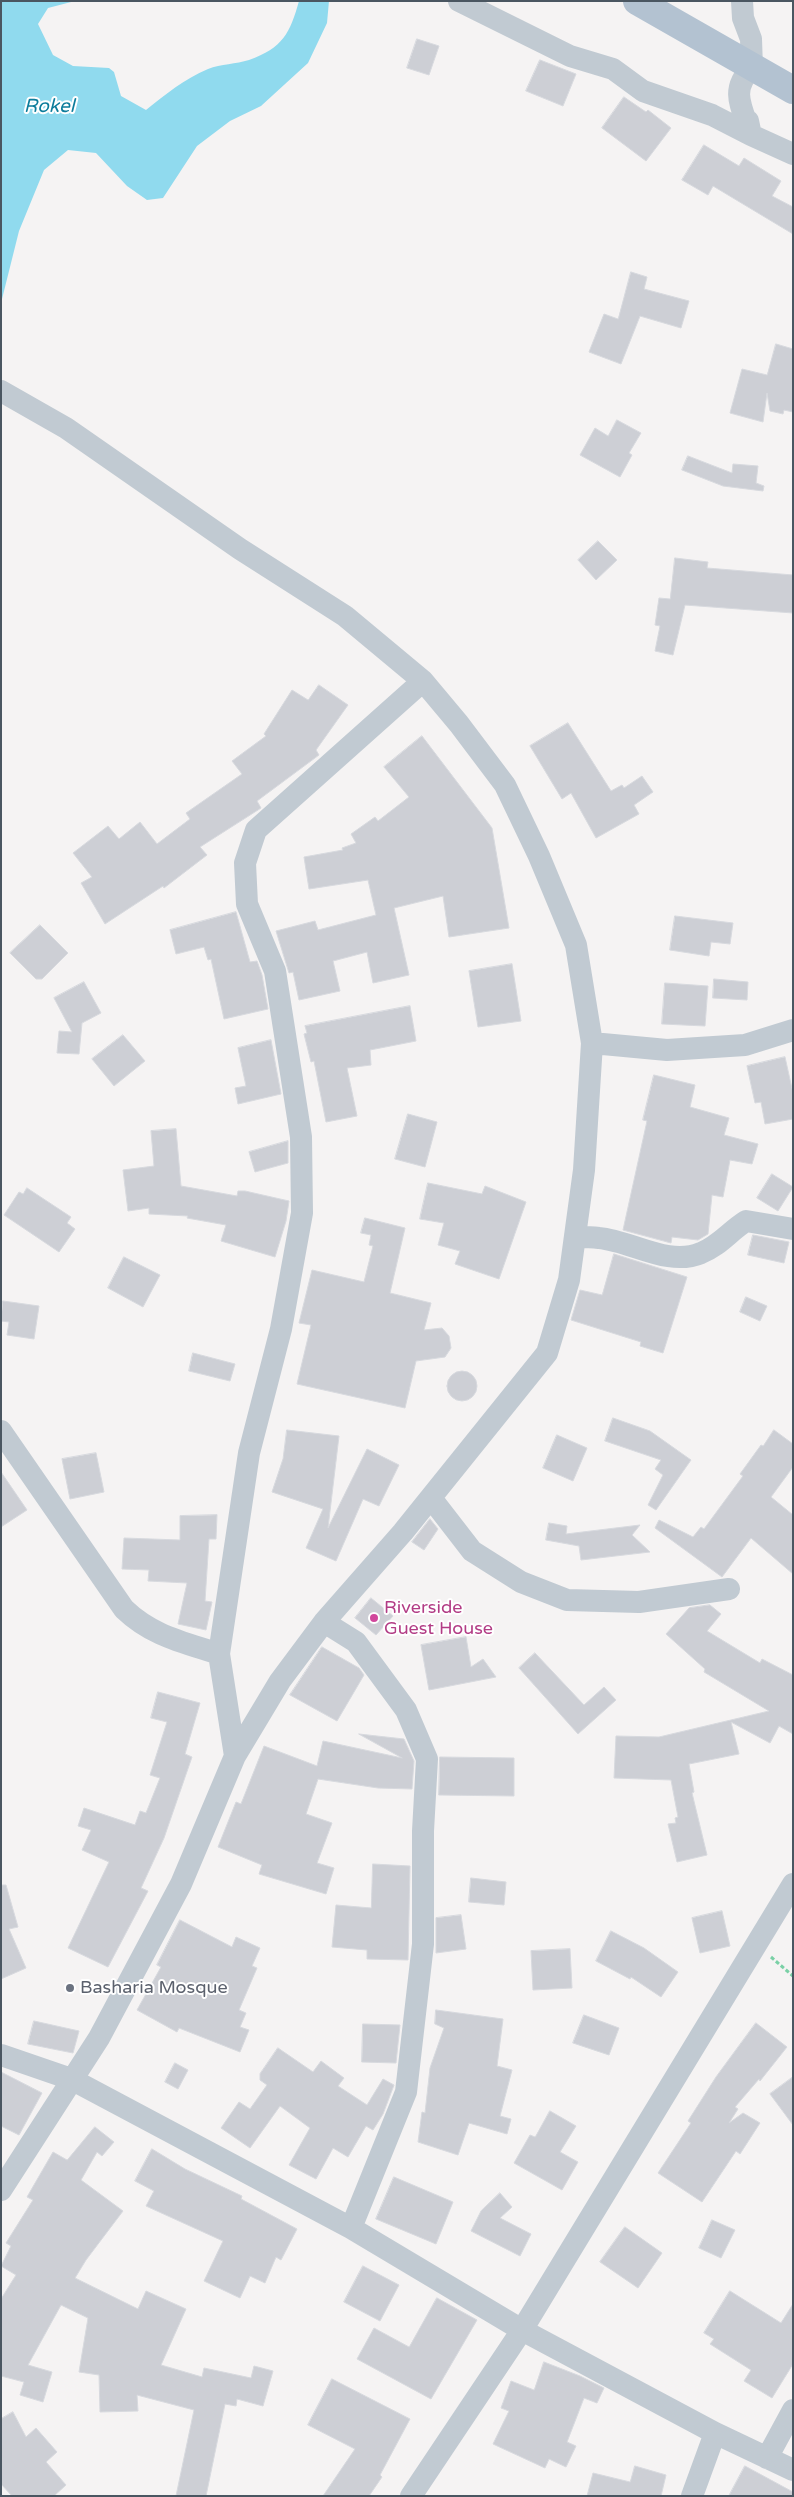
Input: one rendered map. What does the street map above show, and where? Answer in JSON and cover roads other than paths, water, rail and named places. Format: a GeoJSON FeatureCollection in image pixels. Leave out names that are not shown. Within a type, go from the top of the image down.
{"type":"FeatureCollection","features":[{"type":"Feature","properties":{"kind":"main road"},"geometry":{"type":"LineString","coordinates":[[637,1],[793,90]]}},
{"type":"Feature","properties":{"kind":"street"},"geometry":{"type":"LineString","coordinates":[[459,1],[570,56],[612,69],[643,91],[712,115],[750,135],[793,154]]}},
{"type":"Feature","properties":{"kind":"street"},"geometry":{"type":"LineString","coordinates":[[742,1],[743,18],[751,39],[758,71],[742,78],[737,94],[750,135]]}},
{"type":"Feature","properties":{"kind":"street"},"geometry":{"type":"LineString","coordinates":[[1,392],[66,428],[240,550],[345,616],[423,681],[505,785],[539,856],[576,945],[592,1042],[584,1170],[576,1237],[569,1280],[547,1353],[431,1498],[324,1622],[280,1681],[235,1756],[181,1884],[100,2038],[71,2079],[1,2190]]}},
{"type":"Feature","properties":{"kind":"street"},"geometry":{"type":"LineString","coordinates":[[235,1756],[219,1654],[249,1453],[281,1329],[302,1213],[301,1137],[275,971],[247,904],[245,863],[256,830],[423,681]]}},
{"type":"Feature","properties":{"kind":"street"},"geometry":{"type":"LineString","coordinates":[[592,1042],[667,1050],[745,1045],[793,1030]]}},
{"type":"Feature","properties":{"kind":"street"},"geometry":{"type":"LineString","coordinates":[[576,1237],[600,1238],[666,1255],[683,1257],[702,1253],[728,1237],[746,1221],[793,1229]]}},
{"type":"Feature","properties":{"kind":"street"},"geometry":{"type":"LineString","coordinates":[[1,1431],[124,1609],[137,1622],[155,1633],[219,1654]]}},
{"type":"Feature","properties":{"kind":"street"},"geometry":{"type":"LineString","coordinates":[[431,1498],[472,1551],[521,1582],[567,1600],[639,1602],[729,1589]]}},
{"type":"Feature","properties":{"kind":"street"},"geometry":{"type":"LineString","coordinates":[[324,1622],[356,1642],[406,1710],[427,1759],[423,1831],[423,1944],[406,2092],[351,2228]]}},
{"type":"Feature","properties":{"kind":"street"},"geometry":{"type":"LineString","coordinates":[[411,2496],[522,2330],[758,1945],[793,1884]]}},
{"type":"Feature","properties":{"kind":"street"},"geometry":{"type":"LineString","coordinates":[[1,2055],[71,2079],[351,2228],[522,2330],[715,2433],[793,2470]]}},
{"type":"Feature","properties":{"kind":"street"},"geometry":{"type":"LineString","coordinates":[[767,2458],[793,2410]]}},
{"type":"Feature","properties":{"kind":"street"},"geometry":{"type":"LineString","coordinates":[[692,2496],[715,2433]]}},
{"type":"Feature","properties":{"kind":"water","name":"Rokel"},"geometry":{"type":"Polygon","coordinates":[[[1,1],[75,1],[48,8],[38,24],[53,55],[73,66],[109,68],[114,72],[121,96],[146,110],[176,87],[199,73],[213,67],[249,60],[270,50],[288,31],[299,1],[329,1],[327,23],[308,63],[261,106],[230,121],[197,146],[163,198],[147,200],[127,186],[96,153],[68,150],[44,170],[19,231],[1,303],[1,1]]]}},
{"type":"Feature","properties":{"kind":"place","name":"Riverside Guest House"},"geometry":{"type":"Point","coordinates":[374,1618]}},
{"type":"Feature","properties":{"kind":"place","name":"Basharia Mosque"},"geometry":{"type":"Point","coordinates":[70,1988]}}]}
